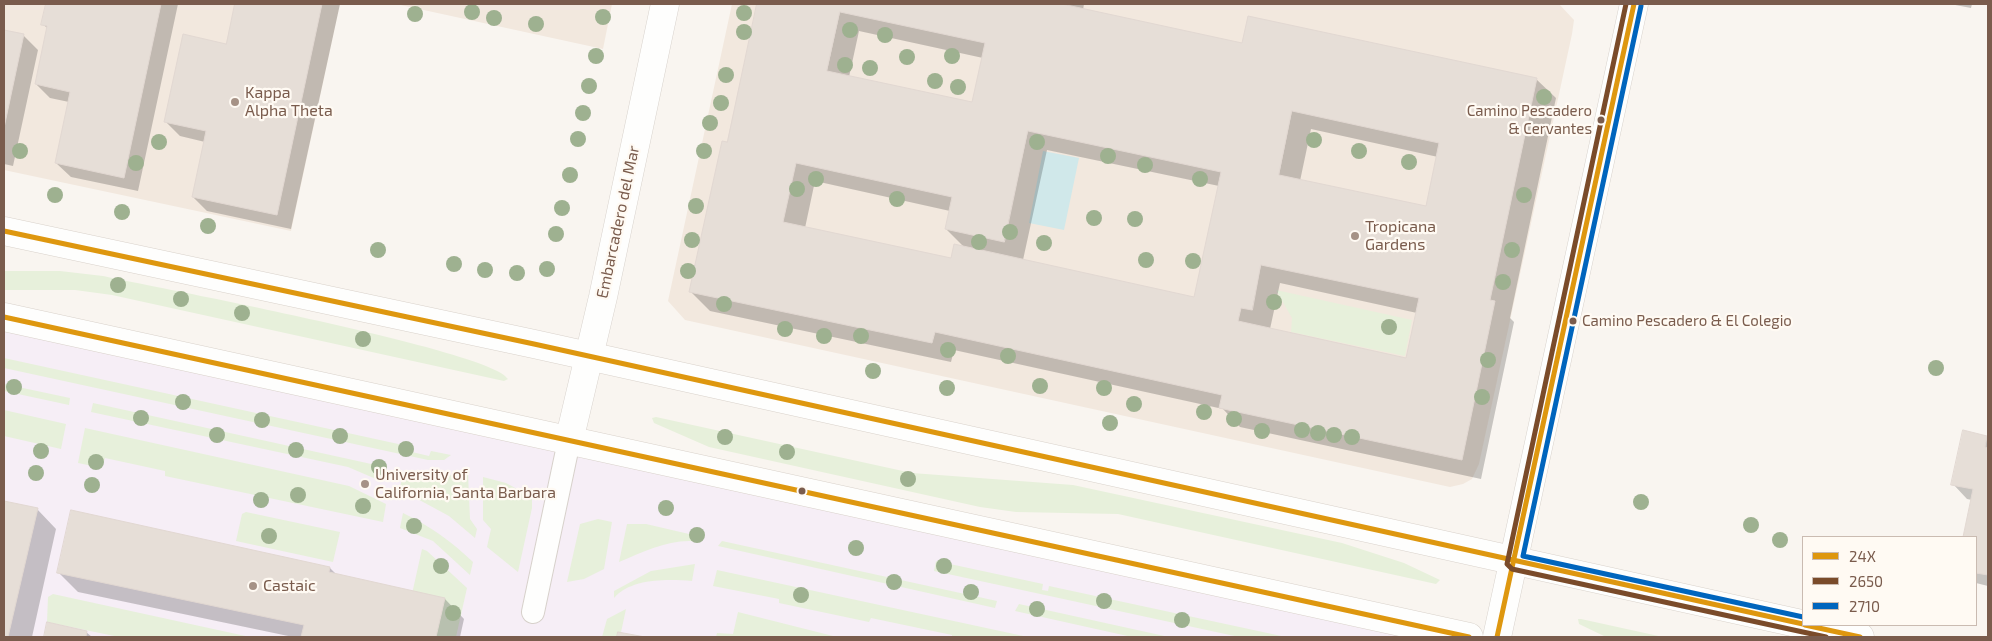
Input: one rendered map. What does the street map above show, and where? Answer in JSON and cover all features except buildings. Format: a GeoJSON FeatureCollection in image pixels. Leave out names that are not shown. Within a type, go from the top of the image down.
{"type":"FeatureCollection","features":[{"type":"Feature","properties":{"kind":"main road","name":"Embarcadero del Mar"},"geometry":{"type":"LineString","coordinates":[[570,441],[665,4]]}},
{"type":"Feature","properties":{"kind":"main road"},"geometry":{"type":"LineString","coordinates":[[1497,637],[1634,4]]}},
{"type":"Feature","properties":{"kind":"main road"},"geometry":{"type":"LineString","coordinates":[[4,231],[589,357],[1802,624]]}},
{"type":"Feature","properties":{"kind":"main road"},"geometry":{"type":"LineString","coordinates":[[4,317],[1469,637]]}},
{"type":"Feature","properties":{"kind":"main road"},"geometry":{"type":"LineString","coordinates":[[1809,626],[1860,637]]}},
{"type":"Feature","properties":{"kind":"lane"},"geometry":{"type":"LineString","coordinates":[[533,612],[570,441]]}},
{"type":"Feature","properties":{"kind":"shaded area"},"geometry":{"type":"Polygon","coordinates":[[[4,4],[340,4],[291,231],[4,170],[4,4]]]}},
{"type":"Feature","properties":{"kind":"shaded area"},"geometry":{"type":"Polygon","coordinates":[[[396,4],[612,4],[603,49],[396,4]]]}},
{"type":"Feature","properties":{"kind":"shaded area","name":"Tropicana Gardens"},"geometry":{"type":"Polygon","coordinates":[[[732,4],[1559,4],[1574,20],[1572,34],[1479,464],[1472,479],[1463,484],[1450,487],[685,320],[668,301],[732,4]]]}},
{"type":"Feature","properties":{"kind":"shaded area","name":"University of California, Santa Barbara"},"geometry":{"type":"Polygon","coordinates":[[[4,331],[1447,637],[4,637],[4,331]]]}},
{"type":"Feature","properties":{"kind":"green space"},"geometry":{"type":"Polygon","coordinates":[[[4,271],[60,271],[103,276],[250,306],[387,337],[446,353],[489,367],[508,379],[504,381],[112,295],[75,290],[4,290],[4,271]]]}},
{"type":"Feature","properties":{"kind":"green space"},"geometry":{"type":"Polygon","coordinates":[[[1276,290],[1412,320],[1405,356],[1291,332],[1292,318],[1276,290]]]}},
{"type":"Feature","properties":{"kind":"green space"},"geometry":{"type":"Polygon","coordinates":[[[4,358],[412,447],[412,452],[429,456],[431,451],[451,455],[444,460],[428,460],[4,368],[4,358]]]}},
{"type":"Feature","properties":{"kind":"green space"},"geometry":{"type":"Polygon","coordinates":[[[4,384],[70,398],[69,405],[4,391],[4,384]]]}},
{"type":"Feature","properties":{"kind":"green space"},"geometry":{"type":"Polygon","coordinates":[[[93,403],[385,467],[383,482],[348,467],[91,412],[93,403]]]}},
{"type":"Feature","properties":{"kind":"green space"},"geometry":{"type":"Polygon","coordinates":[[[4,410],[66,424],[61,449],[4,436],[4,410]]]}},
{"type":"Feature","properties":{"kind":"green space"},"geometry":{"type":"Polygon","coordinates":[[[656,417],[912,473],[1073,485],[1342,543],[1404,563],[1440,580],[1436,584],[1118,514],[1016,512],[980,507],[709,447],[654,423],[652,418],[656,417]]]}},
{"type":"Feature","properties":{"kind":"green space"},"geometry":{"type":"Polygon","coordinates":[[[85,428],[349,486],[386,504],[383,522],[165,476],[165,471],[105,458],[102,468],[78,463],[85,428]]]}},
{"type":"Feature","properties":{"kind":"green space"},"geometry":{"type":"Polygon","coordinates":[[[405,471],[437,477],[468,473],[470,519],[477,529],[475,538],[449,516],[399,489],[405,471]]]}},
{"type":"Feature","properties":{"kind":"green space"},"geometry":{"type":"Polygon","coordinates":[[[483,477],[506,483],[532,497],[532,508],[518,572],[487,547],[491,529],[483,520],[483,477]]]}},
{"type":"Feature","properties":{"kind":"green space"},"geometry":{"type":"Polygon","coordinates":[[[246,512],[340,532],[333,562],[236,541],[242,514],[246,512]]]}},
{"type":"Feature","properties":{"kind":"green space"},"geometry":{"type":"Polygon","coordinates":[[[403,513],[440,534],[457,547],[473,562],[470,575],[433,541],[400,528],[403,513]]]}},
{"type":"Feature","properties":{"kind":"green space"},"geometry":{"type":"Polygon","coordinates":[[[598,519],[612,522],[604,569],[584,579],[567,582],[580,524],[598,519]]]}},
{"type":"Feature","properties":{"kind":"green space"},"geometry":{"type":"Polygon","coordinates":[[[627,524],[646,524],[702,537],[701,542],[680,541],[670,543],[619,562],[627,524]]]}},
{"type":"Feature","properties":{"kind":"green space"},"geometry":{"type":"Polygon","coordinates":[[[722,541],[997,601],[995,608],[718,546],[722,541]]]}},
{"type":"Feature","properties":{"kind":"green space"},"geometry":{"type":"Polygon","coordinates":[[[422,549],[427,551],[467,588],[456,637],[434,637],[442,601],[412,594],[422,549]]]}},
{"type":"Feature","properties":{"kind":"green space"},"geometry":{"type":"Polygon","coordinates":[[[936,561],[1043,584],[1042,590],[1048,591],[1049,586],[1286,637],[1239,637],[934,571],[936,561]]]}},
{"type":"Feature","properties":{"kind":"green space"},"geometry":{"type":"Polygon","coordinates":[[[695,564],[692,581],[661,580],[640,583],[621,591],[614,598],[614,591],[651,571],[695,564]]]}},
{"type":"Feature","properties":{"kind":"green space"},"geometry":{"type":"Polygon","coordinates":[[[717,570],[1028,637],[952,637],[952,635],[871,618],[869,622],[779,603],[779,599],[713,586],[717,570]]]}},
{"type":"Feature","properties":{"kind":"green space"},"geometry":{"type":"Polygon","coordinates":[[[53,594],[250,637],[119,637],[47,622],[48,597],[53,594]]]}},
{"type":"Feature","properties":{"kind":"green space"},"geometry":{"type":"Polygon","coordinates":[[[1019,604],[1169,637],[1132,637],[1015,611],[1019,604]]]}},
{"type":"Feature","properties":{"kind":"green space"},"geometry":{"type":"Polygon","coordinates":[[[626,609],[620,637],[602,637],[607,619],[626,609]]]}},
{"type":"Feature","properties":{"kind":"green space"},"geometry":{"type":"Polygon","coordinates":[[[738,612],[837,637],[716,637],[717,633],[733,634],[738,612]]]}},
{"type":"Feature","properties":{"kind":"green space"},"geometry":{"type":"Polygon","coordinates":[[[1578,619],[1663,637],[1606,637],[1579,624],[1578,619]]]}},
{"type":"Feature","properties":{"kind":"water"},"geometry":{"type":"Polygon","coordinates":[[[1043,151],[1079,158],[1064,230],[1029,223],[1043,151]]]}},
{"type":"Feature","properties":{"kind":"transit line","name":"2650"},"geometry":{"type":"LineString","coordinates":[[1626,4],[1507,564],[1512,569],[1826,637]]}},
{"type":"Feature","properties":{"kind":"transit line","name":"24X"},"geometry":{"type":"LineString","coordinates":[[1497,637],[1634,4]]}},
{"type":"Feature","properties":{"kind":"transit line","name":"2710"},"geometry":{"type":"LineString","coordinates":[[1641,6],[1523,556],[1802,617]]}},
{"type":"Feature","properties":{"kind":"transit line","name":"24X"},"geometry":{"type":"LineString","coordinates":[[4,231],[534,344],[1802,624]]}},
{"type":"Feature","properties":{"kind":"transit line","name":"24X"},"geometry":{"type":"LineString","coordinates":[[4,317],[1469,637]]}},
{"type":"Feature","properties":{"kind":"transit line","name":"24X"},"geometry":{"type":"LineString","coordinates":[[1810,626],[1860,637]]}},
{"type":"Feature","properties":{"kind":"place","name":"Kappa Alpha Theta"},"geometry":{"type":"Point","coordinates":[235,102]}},
{"type":"Feature","properties":{"kind":"place","name":"Camino Pescadero & Cervantes"},"geometry":{"type":"Point","coordinates":[1601,120]}},
{"type":"Feature","properties":{"kind":"place","name":"Tropicana Gardens"},"geometry":{"type":"Point","coordinates":[1355,236]}},
{"type":"Feature","properties":{"kind":"place","name":"Camino Pescadero & El Colegio"},"geometry":{"type":"Point","coordinates":[1573,321]}},
{"type":"Feature","properties":{"kind":"place","name":"University of California, Santa Barbara"},"geometry":{"type":"Point","coordinates":[365,484]}},
{"type":"Feature","properties":{"kind":"place","name":"Castaic"},"geometry":{"type":"Point","coordinates":[253,586]}}]}
